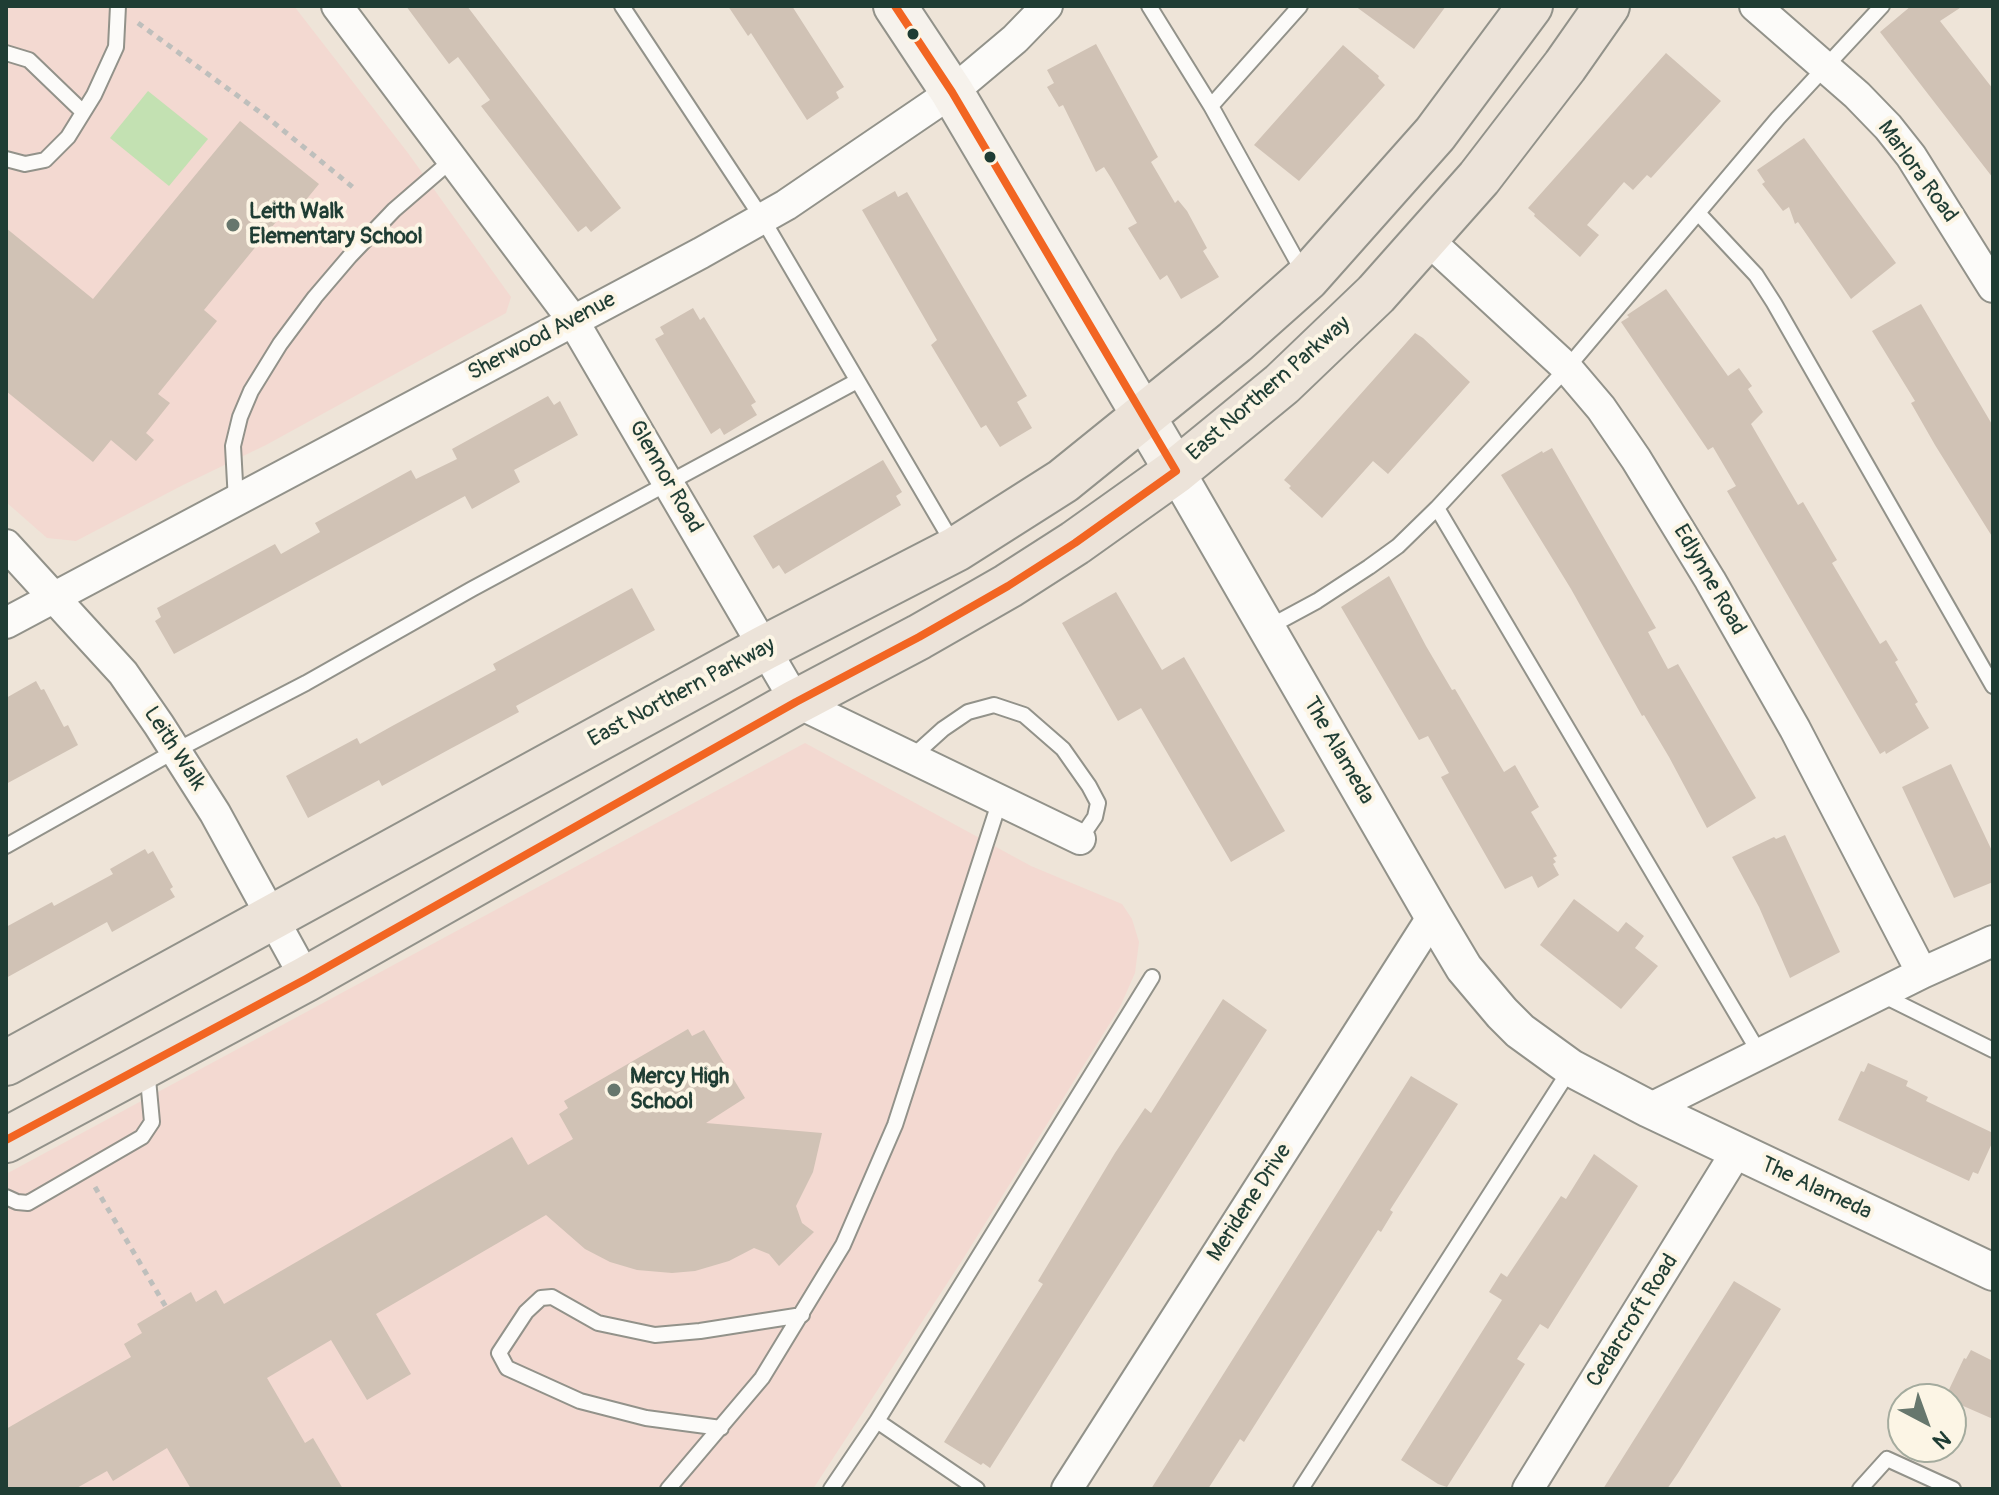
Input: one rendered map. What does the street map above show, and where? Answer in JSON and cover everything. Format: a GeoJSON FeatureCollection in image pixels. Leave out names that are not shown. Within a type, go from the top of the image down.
{"type":"FeatureCollection","features":[{"type":"Feature","properties":{"kind":"main road","name":"The Alameda"},"geometry":{"type":"LineString","coordinates":[[895,6],[952,92],[1176,471]]}},
{"type":"Feature","properties":{"kind":"main road","name":"East Northern Parkway"},"geometry":{"type":"LineString","coordinates":[[6,1063],[764,648],[956,549],[1063,481],[1235,342],[1307,278],[1435,134],[1530,6]]}},
{"type":"Feature","properties":{"kind":"main road","name":"East Northern Parkway"},"geometry":{"type":"LineString","coordinates":[[6,1140],[306,979],[796,702],[853,674],[1008,586],[1075,543],[1176,471],[1282,384],[1376,294],[1427,239],[1524,121],[1607,6]]}},
{"type":"Feature","properties":{"kind":"street","name":"Glennor Road"},"geometry":{"type":"LineString","coordinates":[[337,6],[572,319],[796,702]]}},
{"type":"Feature","properties":{"kind":"street","name":"Sherwood Avenue"},"geometry":{"type":"LineString","coordinates":[[6,623],[762,218],[952,92],[1015,39],[1047,6]]}},
{"type":"Feature","properties":{"kind":"street","name":"Marlora Road"},"geometry":{"type":"LineString","coordinates":[[1755,6],[1888,127],[1911,156],[1993,287]]}},
{"type":"Feature","properties":{"kind":"street","name":"Edlynne Road"},"geometry":{"type":"LineString","coordinates":[[1427,239],[1567,368],[1601,408],[1627,446],[1710,580],[1795,729],[1922,973]]}},
{"type":"Feature","properties":{"kind":"street","name":"The Alameda"},"geometry":{"type":"LineString","coordinates":[[1176,471],[1464,968],[1520,1031],[1571,1068],[1649,1109],[1993,1272]]}},
{"type":"Feature","properties":{"kind":"street","name":"Leith Walk"},"geometry":{"type":"LineString","coordinates":[[6,545],[123,673],[215,813],[306,979]]}},
{"type":"Feature","properties":{"kind":"street"},"geometry":{"type":"LineString","coordinates":[[796,702],[1080,839]]}},
{"type":"Feature","properties":{"kind":"street","name":"Meridene Drive"},"geometry":{"type":"LineString","coordinates":[[1067,1489],[1433,916]]}},
{"type":"Feature","properties":{"kind":"street"},"geometry":{"type":"LineString","coordinates":[[1649,1109],[1922,973],[1993,941]]}},
{"type":"Feature","properties":{"kind":"street","name":"Cedarcroft Road"},"geometry":{"type":"LineString","coordinates":[[1528,1489],[1737,1151]]}},
{"type":"Feature","properties":{"kind":"lane"},"geometry":{"type":"LineString","coordinates":[[6,159],[25,164],[45,160],[68,137],[116,47],[118,6]]}},
{"type":"Feature","properties":{"kind":"lane"},"geometry":{"type":"LineString","coordinates":[[622,6],[762,218],[956,549]]}},
{"type":"Feature","properties":{"kind":"lane"},"geometry":{"type":"LineString","coordinates":[[1149,6],[1211,106],[1307,278]]}},
{"type":"Feature","properties":{"kind":"lane"},"geometry":{"type":"LineString","coordinates":[[1211,106],[1300,6]]}},
{"type":"Feature","properties":{"kind":"lane"},"geometry":{"type":"LineString","coordinates":[[1266,628],[1317,601],[1369,567],[1398,546],[1437,508],[1567,368],[1778,118],[1882,6]]}},
{"type":"Feature","properties":{"kind":"lane"},"geometry":{"type":"LineString","coordinates":[[6,53],[29,60],[83,112]]}},
{"type":"Feature","properties":{"kind":"lane"},"geometry":{"type":"LineString","coordinates":[[236,501],[233,446],[240,417],[251,391],[280,344],[350,256],[394,210],[453,159]]}},
{"type":"Feature","properties":{"kind":"lane"},"geometry":{"type":"LineString","coordinates":[[1699,214],[1756,275],[1774,303],[1993,686]]}},
{"type":"Feature","properties":{"kind":"lane"},"geometry":{"type":"LineString","coordinates":[[6,846],[857,381]]}},
{"type":"Feature","properties":{"kind":"lane"},"geometry":{"type":"LineString","coordinates":[[1437,508],[1760,1054]]}},
{"type":"Feature","properties":{"kind":"lane"},"geometry":{"type":"LineString","coordinates":[[912,758],[943,729],[968,712],[994,705],[1024,715],[1063,749],[1098,803],[1095,817],[1080,839]]}},
{"type":"Feature","properties":{"kind":"lane"},"geometry":{"type":"LineString","coordinates":[[668,1489],[762,1378],[843,1245],[895,1125],[1000,800]]}},
{"type":"Feature","properties":{"kind":"lane"},"geometry":{"type":"LineString","coordinates":[[831,1489],[877,1421],[1152,977]]}},
{"type":"Feature","properties":{"kind":"lane"},"geometry":{"type":"LineString","coordinates":[[1880,994],[1993,1050]]}},
{"type":"Feature","properties":{"kind":"lane"},"geometry":{"type":"LineString","coordinates":[[6,1197],[28,1203],[142,1137],[152,1122],[148,1079],[157,1059]]}},
{"type":"Feature","properties":{"kind":"lane"},"geometry":{"type":"LineString","coordinates":[[1301,1489],[1571,1068]]}},
{"type":"Feature","properties":{"kind":"lane"},"geometry":{"type":"LineString","coordinates":[[721,1428],[646,1418],[580,1401],[507,1368],[501,1362],[499,1353],[526,1312],[541,1298],[552,1297],[598,1323],[655,1335],[802,1315]]}},
{"type":"Feature","properties":{"kind":"lane"},"geometry":{"type":"LineString","coordinates":[[877,1421],[977,1489]]}},
{"type":"Feature","properties":{"kind":"lane"},"geometry":{"type":"LineString","coordinates":[[1860,1489],[1887,1459],[1953,1489]]}},
{"type":"Feature","properties":{"kind":"path"},"geometry":{"type":"LineString","coordinates":[[138,23],[258,111],[355,189]]}},
{"type":"Feature","properties":{"kind":"path"},"geometry":{"type":"LineString","coordinates":[[92,1182],[166,1307]]}},
{"type":"Feature","properties":{"kind":"shaded area","name":"Leith Walk Elementary School"},"geometry":{"type":"Polygon","coordinates":[[[6,6],[294,6],[408,153],[511,297],[506,313],[266,445],[76,541],[47,538],[6,502],[6,6]]]}},
{"type":"Feature","properties":{"kind":"shaded area","name":"Mercy High School"},"geometry":{"type":"Polygon","coordinates":[[[805,743],[1031,866],[1122,904],[1132,919],[1139,942],[1135,973],[1120,1007],[963,1259],[813,1489],[6,1489],[6,1174],[805,743]]]}},
{"type":"Feature","properties":{"kind":"green space"},"geometry":{"type":"Polygon","coordinates":[[[148,91],[208,139],[169,186],[110,138],[148,91]]]}},
{"type":"Feature","properties":{"kind":"building"},"geometry":{"type":"Polygon","coordinates":[[[406,6],[467,6],[621,208],[591,232],[586,226],[578,232],[481,106],[490,100],[458,57],[449,64],[406,6]]]}},
{"type":"Feature","properties":{"kind":"building"},"geometry":{"type":"Polygon","coordinates":[[[728,6],[792,6],[844,87],[836,92],[839,98],[807,120],[751,33],[748,36],[728,6]]]}},
{"type":"Feature","properties":{"kind":"building"},"geometry":{"type":"Polygon","coordinates":[[[1355,6],[1446,6],[1414,49],[1355,6]]]}},
{"type":"Feature","properties":{"kind":"building"},"geometry":{"type":"Polygon","coordinates":[[[1911,6],[1963,6],[1940,21],[1993,89],[1993,178],[1880,32],[1911,6]]]}},
{"type":"Feature","properties":{"kind":"building"},"geometry":{"type":"Polygon","coordinates":[[[1096,44],[1158,157],[1151,162],[1175,203],[1178,200],[1187,211],[1207,248],[1203,251],[1219,277],[1181,299],[1167,275],[1160,280],[1128,228],[1137,223],[1111,178],[1104,167],[1096,172],[1063,105],[1059,107],[1047,87],[1054,83],[1047,70],[1096,44]]]}},
{"type":"Feature","properties":{"kind":"building"},"geometry":{"type":"Polygon","coordinates":[[[1343,45],[1385,85],[1299,181],[1254,145],[1343,45]]]}},
{"type":"Feature","properties":{"kind":"building"},"geometry":{"type":"Polygon","coordinates":[[[1666,53],[1721,101],[1651,178],[1647,175],[1633,190],[1624,182],[1587,225],[1599,235],[1580,257],[1528,208],[1666,53]]]}},
{"type":"Feature","properties":{"kind":"building"},"geometry":{"type":"Polygon","coordinates":[[[240,121],[319,184],[287,223],[280,217],[204,310],[217,321],[158,394],[170,403],[146,433],[154,440],[136,461],[111,440],[93,462],[6,391],[6,228],[93,299],[240,121]]]}},
{"type":"Feature","properties":{"kind":"building"},"geometry":{"type":"Polygon","coordinates":[[[1804,138],[1896,263],[1851,299],[1798,222],[1795,224],[1789,207],[1783,211],[1762,184],[1765,182],[1757,170],[1804,138]]]}},
{"type":"Feature","properties":{"kind":"building"},"geometry":{"type":"Polygon","coordinates":[[[895,191],[898,197],[907,192],[1027,396],[1017,402],[1032,428],[1000,447],[986,425],[981,428],[931,345],[937,340],[862,210],[895,191]]]}},
{"type":"Feature","properties":{"kind":"building"},"geometry":{"type":"Polygon","coordinates":[[[1666,289],[1728,376],[1739,368],[1752,386],[1748,389],[1763,412],[1751,424],[1798,505],[1803,502],[1837,560],[1832,563],[1880,644],[1886,640],[1918,702],[1915,704],[1929,728],[1886,754],[1885,751],[1880,754],[1727,491],[1736,486],[1713,447],[1708,450],[1621,322],[1666,289]]]}},
{"type":"Feature","properties":{"kind":"building"},"geometry":{"type":"Polygon","coordinates":[[[1921,304],[1993,426],[1993,538],[1935,445],[1911,403],[1915,401],[1872,331],[1921,304]]]}},
{"type":"Feature","properties":{"kind":"building"},"geometry":{"type":"Polygon","coordinates":[[[693,308],[700,320],[704,317],[756,402],[751,405],[757,415],[724,435],[720,428],[711,434],[655,339],[664,334],[660,327],[693,308]]]}},
{"type":"Feature","properties":{"kind":"building"},"geometry":{"type":"Polygon","coordinates":[[[1415,333],[1470,382],[1388,474],[1373,461],[1322,518],[1284,480],[1415,333]]]}},
{"type":"Feature","properties":{"kind":"building"},"geometry":{"type":"Polygon","coordinates":[[[548,396],[554,405],[560,401],[578,435],[514,470],[520,482],[472,509],[465,496],[174,654],[155,621],[161,617],[157,608],[275,544],[281,554],[320,532],[315,523],[411,470],[416,479],[457,459],[452,449],[548,396]]]}},
{"type":"Feature","properties":{"kind":"building"},"geometry":{"type":"Polygon","coordinates":[[[1552,448],[1656,628],[1648,632],[1668,669],[1678,664],[1756,798],[1707,828],[1571,589],[1501,475],[1552,448]]]}},
{"type":"Feature","properties":{"kind":"building"},"geometry":{"type":"Polygon","coordinates":[[[883,460],[902,492],[896,496],[901,505],[785,574],[779,565],[773,569],[753,536],[883,460]]]}},
{"type":"Feature","properties":{"kind":"building"},"geometry":{"type":"Polygon","coordinates":[[[1389,576],[1426,646],[1504,772],[1515,765],[1539,807],[1531,812],[1557,856],[1553,858],[1556,862],[1553,864],[1559,875],[1538,888],[1532,876],[1505,889],[1441,777],[1449,773],[1428,736],[1419,740],[1341,607],[1389,576]]]}},
{"type":"Feature","properties":{"kind":"building"},"geometry":{"type":"Polygon","coordinates":[[[632,588],[655,630],[516,706],[519,712],[382,786],[379,780],[308,818],[286,776],[357,738],[360,744],[496,670],[493,664],[632,588]]]}},
{"type":"Feature","properties":{"kind":"building"},"geometry":{"type":"Polygon","coordinates":[[[1116,592],[1162,670],[1184,657],[1285,831],[1231,862],[1141,708],[1118,721],[1062,623],[1116,592]]]}},
{"type":"Feature","properties":{"kind":"building"},"geometry":{"type":"Polygon","coordinates":[[[36,681],[41,690],[44,689],[64,727],[68,725],[78,745],[6,784],[6,698],[36,681]]]}},
{"type":"Feature","properties":{"kind":"building"},"geometry":{"type":"Polygon","coordinates":[[[1951,764],[1993,853],[1993,882],[1954,898],[1902,787],[1951,764]]]}},
{"type":"Feature","properties":{"kind":"building"},"geometry":{"type":"Polygon","coordinates":[[[1785,835],[1840,952],[1790,978],[1759,907],[1732,857],[1785,835]]]}},
{"type":"Feature","properties":{"kind":"building"},"geometry":{"type":"Polygon","coordinates":[[[145,849],[148,854],[153,851],[173,887],[170,889],[175,897],[112,932],[107,922],[6,978],[6,927],[52,902],[54,906],[113,874],[110,869],[145,849]]]}},
{"type":"Feature","properties":{"kind":"building"},"geometry":{"type":"Polygon","coordinates":[[[1574,899],[1618,932],[1626,922],[1644,936],[1635,948],[1658,966],[1621,1009],[1540,945],[1574,899]]]}},
{"type":"Feature","properties":{"kind":"building"},"geometry":{"type":"Polygon","coordinates":[[[1223,999],[1267,1030],[990,1468],[983,1463],[981,1465],[944,1442],[1043,1284],[1038,1281],[1115,1153],[1145,1108],[1151,1113],[1223,999]]]}},
{"type":"Feature","properties":{"kind":"building"},"geometry":{"type":"Polygon","coordinates":[[[688,1029],[692,1036],[704,1030],[745,1098],[706,1123],[822,1133],[813,1172],[796,1206],[802,1223],[814,1232],[779,1266],[769,1254],[754,1248],[729,1261],[695,1271],[637,1270],[610,1262],[585,1249],[546,1215],[376,1314],[411,1374],[367,1400],[331,1340],[267,1378],[305,1443],[313,1438],[343,1489],[191,1489],[167,1448],[113,1481],[107,1471],[75,1489],[6,1489],[6,1429],[131,1357],[124,1344],[142,1333],[137,1324],[191,1292],[196,1302],[216,1290],[224,1304],[512,1137],[528,1165],[573,1139],[559,1114],[568,1108],[564,1101],[688,1029]]]}},
{"type":"Feature","properties":{"kind":"building"},"geometry":{"type":"Polygon","coordinates":[[[1868,1063],[1908,1081],[1906,1086],[1928,1097],[1926,1101],[1993,1133],[1993,1141],[1978,1174],[1973,1172],[1969,1181],[1838,1120],[1861,1071],[1864,1072],[1868,1063]]]}},
{"type":"Feature","properties":{"kind":"building"},"geometry":{"type":"Polygon","coordinates":[[[1411,1076],[1458,1104],[1390,1210],[1393,1212],[1381,1232],[1378,1230],[1244,1442],[1240,1439],[1208,1489],[1151,1489],[1411,1076]]]}},
{"type":"Feature","properties":{"kind":"building"},"geometry":{"type":"Polygon","coordinates":[[[1594,1154],[1638,1186],[1548,1329],[1540,1324],[1517,1359],[1525,1364],[1447,1487],[1438,1484],[1401,1460],[1502,1300],[1489,1292],[1501,1273],[1507,1277],[1561,1196],[1566,1199],[1594,1154]]]}},
{"type":"Feature","properties":{"kind":"building"},"geometry":{"type":"Polygon","coordinates":[[[1734,1281],[1781,1309],[1678,1473],[1667,1489],[1603,1489],[1734,1281]]]}},
{"type":"Feature","properties":{"kind":"building"},"geometry":{"type":"Polygon","coordinates":[[[1971,1350],[1993,1361],[1993,1419],[1967,1408],[1967,1383],[1952,1383],[1971,1350]]]}},
{"type":"Feature","properties":{"kind":"transit line"},"geometry":{"type":"LineString","coordinates":[[6,1140],[306,979],[796,702],[919,637],[1075,543],[1176,471],[952,92],[895,6]]}},
{"type":"Feature","properties":{"kind":"place","name":"Leith Walk Elementary School"},"geometry":{"type":"Point","coordinates":[233,225]}},
{"type":"Feature","properties":{"kind":"place","name":"Mercy High School"},"geometry":{"type":"Point","coordinates":[614,1090]}}]}
